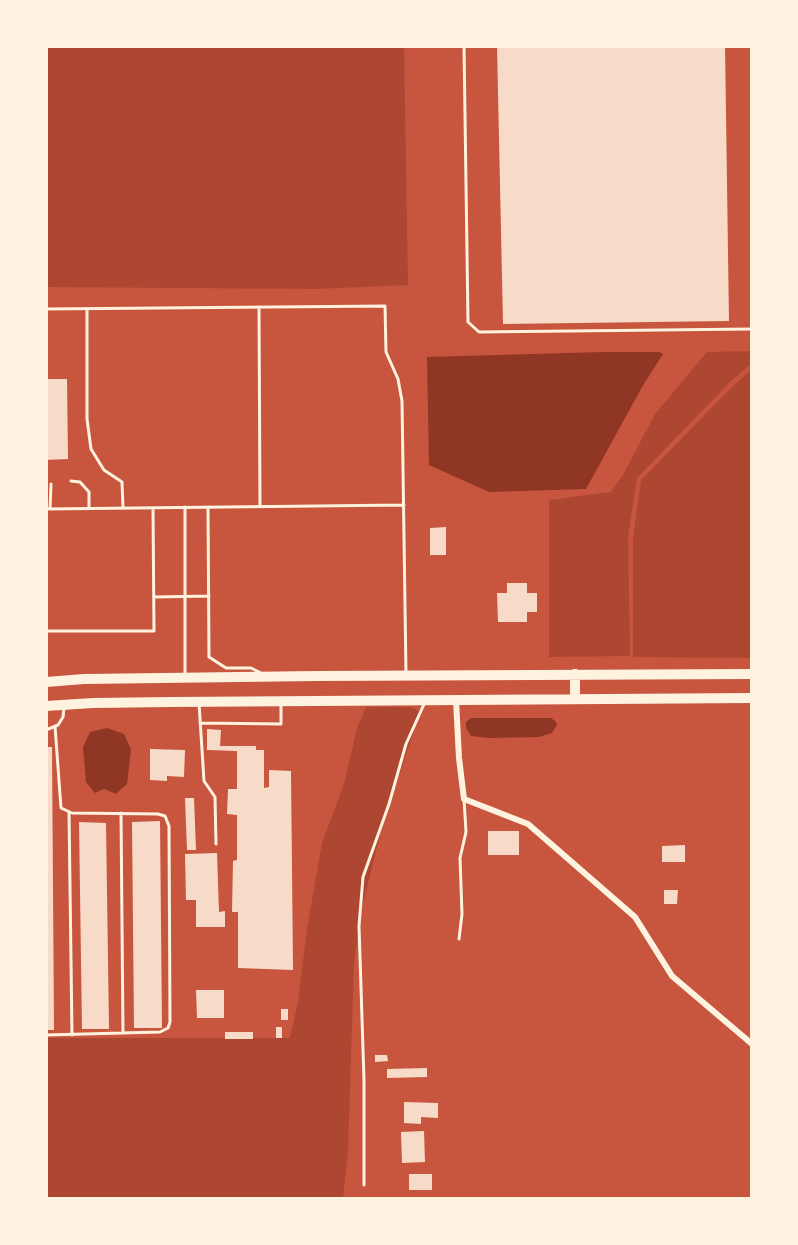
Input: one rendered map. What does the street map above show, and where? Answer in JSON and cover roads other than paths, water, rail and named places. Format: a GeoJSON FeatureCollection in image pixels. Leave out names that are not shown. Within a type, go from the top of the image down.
{"type":"FeatureCollection","features":[{"type":"Feature","properties":{"kind":"main road"},"geometry":{"type":"LineString","coordinates":[[575,674],[575,699]]}},
{"type":"Feature","properties":{"kind":"main road"},"geometry":{"type":"LineString","coordinates":[[46,682],[84,679],[752,674]]}},
{"type":"Feature","properties":{"kind":"main road"},"geometry":{"type":"LineString","coordinates":[[46,706],[281,701],[752,698]]}},
{"type":"Feature","properties":{"kind":"street"},"geometry":{"type":"LineString","coordinates":[[456,700],[464,799],[528,824],[635,917],[672,976],[752,1044]]}},
{"type":"Feature","properties":{"kind":"lane"},"geometry":{"type":"LineString","coordinates":[[464,46],[468,322],[479,332],[752,329]]}},
{"type":"Feature","properties":{"kind":"lane"},"geometry":{"type":"LineString","coordinates":[[46,309],[385,306],[386,352],[398,378],[402,401],[406,676]]}},
{"type":"Feature","properties":{"kind":"lane"},"geometry":{"type":"LineString","coordinates":[[259,307],[260,506]]}},
{"type":"Feature","properties":{"kind":"lane"},"geometry":{"type":"LineString","coordinates":[[87,309],[87,420],[91,449],[104,471],[122,482],[123,508]]}},
{"type":"Feature","properties":{"kind":"lane"},"geometry":{"type":"LineString","coordinates":[[71,481],[80,482],[89,492],[89,508]]}},
{"type":"Feature","properties":{"kind":"lane"},"geometry":{"type":"LineString","coordinates":[[51,484],[48,509],[404,505]]}},
{"type":"Feature","properties":{"kind":"lane"},"geometry":{"type":"LineString","coordinates":[[46,631],[154,631],[153,507]]}},
{"type":"Feature","properties":{"kind":"lane"},"geometry":{"type":"LineString","coordinates":[[185,507],[185,678]]}},
{"type":"Feature","properties":{"kind":"lane"},"geometry":{"type":"LineString","coordinates":[[208,507],[209,657],[226,668],[251,668],[271,677]]}},
{"type":"Feature","properties":{"kind":"lane"},"geometry":{"type":"LineString","coordinates":[[154,597],[209,596]]}},
{"type":"Feature","properties":{"kind":"lane"},"geometry":{"type":"LineString","coordinates":[[364,1185],[364,1080],[359,926],[363,877],[389,804],[406,744],[426,700]]}},
{"type":"Feature","properties":{"kind":"lane"},"geometry":{"type":"LineString","coordinates":[[200,723],[281,723],[281,701]]}},
{"type":"Feature","properties":{"kind":"lane"},"geometry":{"type":"LineString","coordinates":[[199,702],[204,781],[215,797],[216,844]]}},
{"type":"Feature","properties":{"kind":"lane"},"geometry":{"type":"LineString","coordinates":[[46,730],[58,725],[63,717],[64,705]]}},
{"type":"Feature","properties":{"kind":"lane"},"geometry":{"type":"LineString","coordinates":[[46,1035],[160,1032],[168,1028],[170,1022],[170,825],[165,816],[158,814],[69,812],[61,808],[55,726]]}},
{"type":"Feature","properties":{"kind":"lane"},"geometry":{"type":"LineString","coordinates":[[459,939],[462,914],[460,858],[466,832],[464,799]]}},
{"type":"Feature","properties":{"kind":"lane"},"geometry":{"type":"LineString","coordinates":[[69,812],[72,1035]]}},
{"type":"Feature","properties":{"kind":"lane"},"geometry":{"type":"LineString","coordinates":[[121,813],[123,1034]]}}]}
